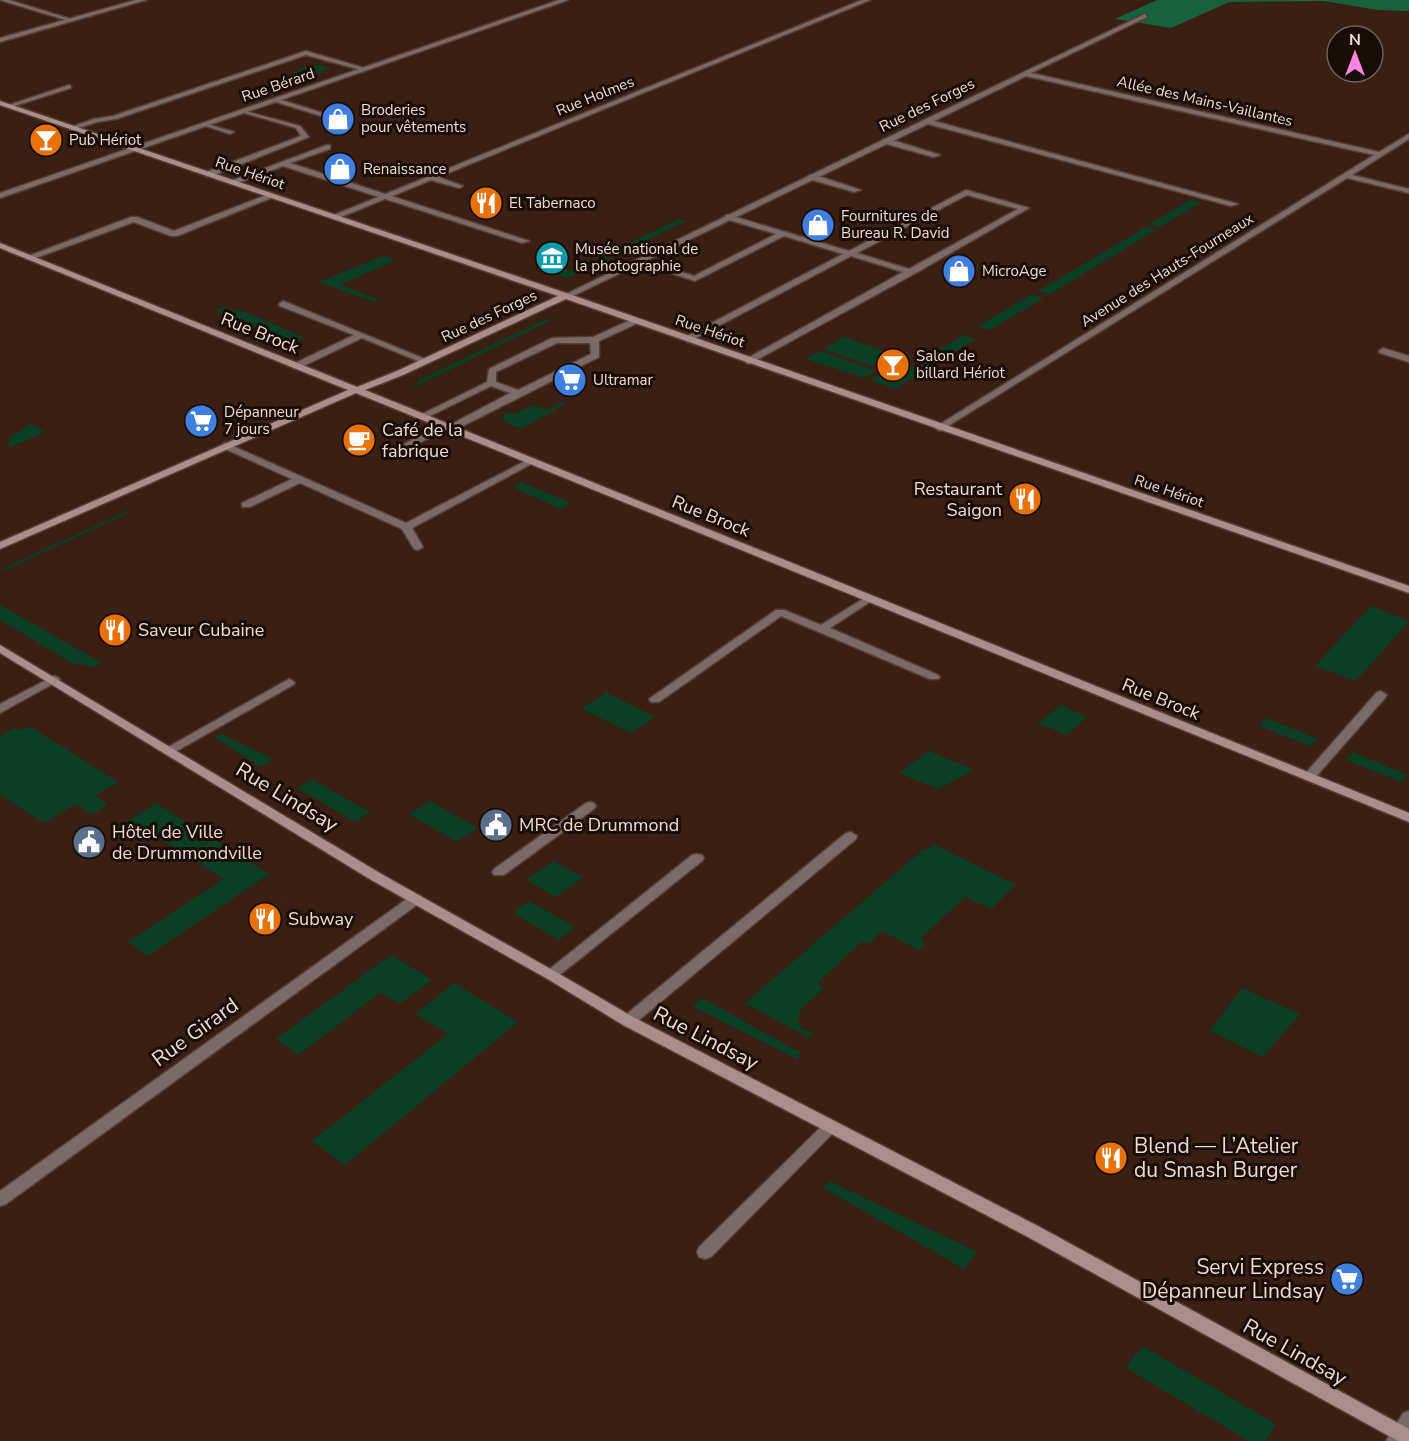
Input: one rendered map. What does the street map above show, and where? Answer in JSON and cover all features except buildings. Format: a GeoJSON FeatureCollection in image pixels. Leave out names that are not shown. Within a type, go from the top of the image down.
{"type":"FeatureCollection","features":[{"type":"Feature","properties":{"kind":"street"},"geometry":{"type":"LineString","coordinates":[[3,0],[71,20]]}},
{"type":"Feature","properties":{"kind":"street"},"geometry":{"type":"LineString","coordinates":[[0,40],[142,0]]}},
{"type":"Feature","properties":{"kind":"street"},"geometry":{"type":"LineString","coordinates":[[535,0],[552,4]]}},
{"type":"Feature","properties":{"kind":"street","name":"Rue Bérard"},"geometry":{"type":"LineString","coordinates":[[0,196],[565,0]]}},
{"type":"Feature","properties":{"kind":"street","name":"Rue Holmes"},"geometry":{"type":"LineString","coordinates":[[333,217],[867,0]]}},
{"type":"Feature","properties":{"kind":"street","name":"Rue des Forges"},"geometry":{"type":"LineString","coordinates":[[0,546],[318,405],[426,361],[639,261],[1145,16]]}},
{"type":"Feature","properties":{"kind":"street"},"geometry":{"type":"LineString","coordinates":[[72,128],[114,117],[306,53],[365,69]]}},
{"type":"Feature","properties":{"kind":"street","name":"Allée des Mains-Vaillantes"},"geometry":{"type":"LineString","coordinates":[[1025,74],[1379,154]]}},
{"type":"Feature","properties":{"kind":"street"},"geometry":{"type":"LineString","coordinates":[[3,105],[69,87]]}},
{"type":"Feature","properties":{"kind":"street"},"geometry":{"type":"LineString","coordinates":[[275,100],[324,115]]}},
{"type":"Feature","properties":{"kind":"street","name":"Rue Hériot"},"geometry":{"type":"LineString","coordinates":[[3,105],[566,296],[1409,590]]}},
{"type":"Feature","properties":{"kind":"street"},"geometry":{"type":"LineString","coordinates":[[208,174],[305,137],[298,127],[243,111]]}},
{"type":"Feature","properties":{"kind":"street"},"geometry":{"type":"LineString","coordinates":[[926,121],[1234,204]]}},
{"type":"Feature","properties":{"kind":"street"},"geometry":{"type":"LineString","coordinates":[[205,124],[231,132]]}},
{"type":"Feature","properties":{"kind":"street","name":"Avenue des Hauts-Fourneaux"},"geometry":{"type":"LineString","coordinates":[[940,428],[1409,136]]}},
{"type":"Feature","properties":{"kind":"street"},"geometry":{"type":"LineString","coordinates":[[886,141],[936,155]]}},
{"type":"Feature","properties":{"kind":"street"},"geometry":{"type":"LineString","coordinates":[[232,182],[327,147]]}},
{"type":"Feature","properties":{"kind":"street"},"geometry":{"type":"LineString","coordinates":[[283,163],[525,241]]}},
{"type":"Feature","properties":{"kind":"street"},"geometry":{"type":"LineString","coordinates":[[1346,175],[1409,191]]}},
{"type":"Feature","properties":{"kind":"street"},"geometry":{"type":"LineString","coordinates":[[430,177],[459,186]]}},
{"type":"Feature","properties":{"kind":"street"},"geometry":{"type":"LineString","coordinates":[[812,177],[857,190]]}},
{"type":"Feature","properties":{"kind":"street"},"geometry":{"type":"LineString","coordinates":[[688,339],[966,192],[1025,208],[749,361]]}},
{"type":"Feature","properties":{"kind":"street"},"geometry":{"type":"LineString","coordinates":[[30,257],[134,219],[174,234],[272,196]]}},
{"type":"Feature","properties":{"kind":"street"},"geometry":{"type":"LineString","coordinates":[[729,217],[911,272]]}},
{"type":"Feature","properties":{"kind":"street"},"geometry":{"type":"LineString","coordinates":[[639,261],[695,279],[784,233]]}},
{"type":"Feature","properties":{"kind":"street","name":"Rue Brock"},"geometry":{"type":"LineString","coordinates":[[0,244],[1409,818]]}},
{"type":"Feature","properties":{"kind":"street"},"geometry":{"type":"LineString","coordinates":[[283,304],[426,361]]}},
{"type":"Feature","properties":{"kind":"street"},"geometry":{"type":"LineString","coordinates":[[491,383],[492,371],[555,340],[594,340],[636,321]]}},
{"type":"Feature","properties":{"kind":"street"},"geometry":{"type":"LineString","coordinates":[[296,366],[362,335]]}},
{"type":"Feature","properties":{"kind":"street"},"geometry":{"type":"LineString","coordinates":[[405,446],[596,355],[594,340]]}},
{"type":"Feature","properties":{"kind":"street"},"geometry":{"type":"LineString","coordinates":[[1383,351],[1409,359]]}},
{"type":"Feature","properties":{"kind":"street"},"geometry":{"type":"LineString","coordinates":[[423,416],[491,383],[518,393]]}},
{"type":"Feature","properties":{"kind":"street"},"geometry":{"type":"LineString","coordinates":[[226,446],[406,527],[418,547]]}},
{"type":"Feature","properties":{"kind":"street"},"geometry":{"type":"LineString","coordinates":[[406,527],[532,461]]}},
{"type":"Feature","properties":{"kind":"street"},"geometry":{"type":"LineString","coordinates":[[246,506],[300,479]]}},
{"type":"Feature","properties":{"kind":"street"},"geometry":{"type":"LineString","coordinates":[[822,629],[869,598]]}},
{"type":"Feature","properties":{"kind":"street"},"geometry":{"type":"LineString","coordinates":[[655,699],[780,612],[934,677]]}},
{"type":"Feature","properties":{"kind":"street","name":"Rue Lindsay"},"geometry":{"type":"LineString","coordinates":[[0,648],[416,899],[551,975],[628,1022],[1032,1231],[1403,1433]]}},
{"type":"Feature","properties":{"kind":"street"},"geometry":{"type":"LineString","coordinates":[[0,709],[54,679]]}},
{"type":"Feature","properties":{"kind":"street"},"geometry":{"type":"LineString","coordinates":[[169,750],[289,683]]}},
{"type":"Feature","properties":{"kind":"street"},"geometry":{"type":"LineString","coordinates":[[1309,777],[1382,695]]}},
{"type":"Feature","properties":{"kind":"street"},"geometry":{"type":"LineString","coordinates":[[499,872],[590,806]]}},
{"type":"Feature","properties":{"kind":"street"},"geometry":{"type":"LineString","coordinates":[[628,1022],[851,836]]}},
{"type":"Feature","properties":{"kind":"street"},"geometry":{"type":"LineString","coordinates":[[551,975],[697,858]]}},
{"type":"Feature","properties":{"kind":"street","name":"Rue Girard"},"geometry":{"type":"LineString","coordinates":[[0,1200],[416,899]]}},
{"type":"Feature","properties":{"kind":"street"},"geometry":{"type":"LineString","coordinates":[[705,1252],[831,1126]]}},
{"type":"Feature","properties":{"kind":"green space"},"geometry":{"type":"Polygon","coordinates":[[[1157,0],[1409,0],[1409,11],[1378,10],[1324,1],[1229,2],[1171,28],[1115,19],[1157,0]]]}},
{"type":"Feature","properties":{"kind":"green space"},"geometry":{"type":"Polygon","coordinates":[[[314,65],[332,68],[264,91],[304,67],[314,65]]]}},
{"type":"Feature","properties":{"kind":"green space"},"geometry":{"type":"Polygon","coordinates":[[[1191,200],[1201,202],[1160,227],[1149,224],[1191,200]]]}},
{"type":"Feature","properties":{"kind":"green space"},"geometry":{"type":"Polygon","coordinates":[[[679,219],[686,221],[568,278],[540,268],[549,264],[571,271],[679,219]]]}},
{"type":"Feature","properties":{"kind":"green space"},"geometry":{"type":"Polygon","coordinates":[[[1146,227],[1156,230],[1050,294],[1038,291],[1146,227]]]}},
{"type":"Feature","properties":{"kind":"green space"},"geometry":{"type":"Polygon","coordinates":[[[383,256],[395,260],[340,285],[380,300],[375,302],[318,282],[383,256]]]}},
{"type":"Feature","properties":{"kind":"green space"},"geometry":{"type":"Polygon","coordinates":[[[1032,294],[1044,298],[990,330],[977,327],[1032,294]]]}},
{"type":"Feature","properties":{"kind":"green space"},"geometry":{"type":"Polygon","coordinates":[[[223,308],[246,312],[305,338],[295,342],[214,310],[223,308]]]}},
{"type":"Feature","properties":{"kind":"green space"},"geometry":{"type":"Polygon","coordinates":[[[556,318],[414,387],[419,380],[544,320],[556,318]]]}},
{"type":"Feature","properties":{"kind":"green space"},"geometry":{"type":"Polygon","coordinates":[[[963,335],[976,339],[930,367],[917,363],[963,335]]]}},
{"type":"Feature","properties":{"kind":"green space"},"geometry":{"type":"Polygon","coordinates":[[[844,337],[892,354],[872,366],[823,349],[844,337]]]}},
{"type":"Feature","properties":{"kind":"green space"},"geometry":{"type":"Polygon","coordinates":[[[820,351],[876,371],[863,378],[806,359],[820,351]]]}},
{"type":"Feature","properties":{"kind":"green space"},"geometry":{"type":"Polygon","coordinates":[[[913,365],[925,370],[895,389],[870,380],[888,370],[898,374],[913,365]]]}},
{"type":"Feature","properties":{"kind":"green space"},"geometry":{"type":"Polygon","coordinates":[[[562,402],[566,404],[521,429],[505,422],[503,417],[506,412],[514,414],[534,405],[548,410],[562,402]]]}},
{"type":"Feature","properties":{"kind":"green space"},"geometry":{"type":"Polygon","coordinates":[[[31,424],[45,432],[8,448],[10,437],[31,424]]]}},
{"type":"Feature","properties":{"kind":"green space"},"geometry":{"type":"Polygon","coordinates":[[[521,482],[571,503],[561,509],[512,487],[521,482]]]}},
{"type":"Feature","properties":{"kind":"green space"},"geometry":{"type":"Polygon","coordinates":[[[127,511],[130,512],[6,570],[2,569],[127,511]]]}},
{"type":"Feature","properties":{"kind":"green space"},"geometry":{"type":"Polygon","coordinates":[[[0,605],[102,663],[93,667],[72,663],[0,620],[0,605]]]}},
{"type":"Feature","properties":{"kind":"green space"},"geometry":{"type":"Polygon","coordinates":[[[1371,606],[1409,621],[1356,681],[1315,666],[1371,606]]]}},
{"type":"Feature","properties":{"kind":"green space"},"geometry":{"type":"Polygon","coordinates":[[[606,693],[655,717],[631,733],[582,709],[606,693]]]}},
{"type":"Feature","properties":{"kind":"green space"},"geometry":{"type":"Polygon","coordinates":[[[1061,705],[1087,717],[1067,735],[1038,723],[1061,705]]]}},
{"type":"Feature","properties":{"kind":"green space"},"geometry":{"type":"Polygon","coordinates":[[[1266,718],[1318,739],[1310,746],[1259,726],[1266,718]]]}},
{"type":"Feature","properties":{"kind":"green space"},"geometry":{"type":"Polygon","coordinates":[[[29,726],[118,782],[95,795],[108,805],[92,814],[75,804],[45,823],[0,795],[0,736],[15,728],[20,731],[29,726]]]}},
{"type":"Feature","properties":{"kind":"green space"},"geometry":{"type":"Polygon","coordinates":[[[221,734],[273,759],[261,767],[214,737],[221,734]]]}},
{"type":"Feature","properties":{"kind":"green space"},"geometry":{"type":"Polygon","coordinates":[[[929,751],[974,770],[938,789],[899,773],[929,751]]]}},
{"type":"Feature","properties":{"kind":"green space"},"geometry":{"type":"Polygon","coordinates":[[[1352,752],[1408,775],[1402,782],[1346,760],[1352,752]]]}},
{"type":"Feature","properties":{"kind":"green space"},"geometry":{"type":"Polygon","coordinates":[[[311,779],[370,812],[355,822],[297,788],[311,779]]]}},
{"type":"Feature","properties":{"kind":"green space"},"geometry":{"type":"Polygon","coordinates":[[[430,801],[478,828],[457,842],[409,814],[430,801]]]}},
{"type":"Feature","properties":{"kind":"green space"},"geometry":{"type":"Polygon","coordinates":[[[156,803],[269,874],[148,956],[128,942],[224,879],[143,828],[128,837],[115,829],[156,803]]]}},
{"type":"Feature","properties":{"kind":"green space"},"geometry":{"type":"Polygon","coordinates":[[[933,844],[1016,885],[991,909],[965,897],[921,938],[925,944],[919,950],[882,931],[868,944],[862,942],[817,983],[824,988],[800,1010],[798,1023],[802,1029],[815,1033],[810,1038],[745,1003],[923,850],[933,844]]]}},
{"type":"Feature","properties":{"kind":"green space"},"geometry":{"type":"Polygon","coordinates":[[[553,861],[583,877],[556,897],[526,880],[553,861]]]}},
{"type":"Feature","properties":{"kind":"green space"},"geometry":{"type":"Polygon","coordinates":[[[529,901],[575,927],[559,940],[513,913],[529,901]]]}},
{"type":"Feature","properties":{"kind":"green space"},"geometry":{"type":"Polygon","coordinates":[[[391,955],[432,980],[400,1004],[380,993],[298,1055],[276,1039],[391,955]]]}},
{"type":"Feature","properties":{"kind":"green space"},"geometry":{"type":"Polygon","coordinates":[[[454,983],[518,1022],[345,1165],[312,1141],[448,1034],[416,1014],[454,983]]]}},
{"type":"Feature","properties":{"kind":"green space"},"geometry":{"type":"Polygon","coordinates":[[[1242,988],[1300,1014],[1263,1057],[1210,1031],[1242,988]]]}},
{"type":"Feature","properties":{"kind":"green space"},"geometry":{"type":"Polygon","coordinates":[[[702,998],[801,1053],[797,1059],[692,1006],[702,998]]]}},
{"type":"Feature","properties":{"kind":"green space"},"geometry":{"type":"Polygon","coordinates":[[[829,1181],[977,1252],[964,1269],[824,1188],[829,1181]]]}},
{"type":"Feature","properties":{"kind":"green space"},"geometry":{"type":"Polygon","coordinates":[[[1142,1346],[1276,1424],[1266,1441],[1249,1441],[1126,1368],[1142,1346]]]}},
{"type":"Feature","properties":{"kind":"place","name":"Broderies pour vêtements"},"geometry":{"type":"Point","coordinates":[338,119]}},
{"type":"Feature","properties":{"kind":"place","name":"Pub Hériot"},"geometry":{"type":"Point","coordinates":[46,140]}},
{"type":"Feature","properties":{"kind":"place","name":"Renaissance"},"geometry":{"type":"Point","coordinates":[340,169]}},
{"type":"Feature","properties":{"kind":"place","name":"El Tabernaco"},"geometry":{"type":"Point","coordinates":[486,203]}},
{"type":"Feature","properties":{"kind":"place","name":"Fournitures de Bureau R. David"},"geometry":{"type":"Point","coordinates":[818,225]}},
{"type":"Feature","properties":{"kind":"place","name":"Musée national de la photographie"},"geometry":{"type":"Point","coordinates":[552,258]}},
{"type":"Feature","properties":{"kind":"place","name":"MicroAge"},"geometry":{"type":"Point","coordinates":[959,271]}},
{"type":"Feature","properties":{"kind":"place","name":"Salon de billard Hériot"},"geometry":{"type":"Point","coordinates":[893,365]}},
{"type":"Feature","properties":{"kind":"place","name":"Ultramar"},"geometry":{"type":"Point","coordinates":[570,380]}},
{"type":"Feature","properties":{"kind":"place","name":"Dépanneur 7 jours"},"geometry":{"type":"Point","coordinates":[201,421]}},
{"type":"Feature","properties":{"kind":"place","name":"Café de la fabrique"},"geometry":{"type":"Point","coordinates":[359,440]}},
{"type":"Feature","properties":{"kind":"place","name":"Restaurant Saigon"},"geometry":{"type":"Point","coordinates":[1025,499]}},
{"type":"Feature","properties":{"kind":"place","name":"Saveur Cubaine"},"geometry":{"type":"Point","coordinates":[115,630]}},
{"type":"Feature","properties":{"kind":"place","name":"MRC de Drummond"},"geometry":{"type":"Point","coordinates":[496,825]}},
{"type":"Feature","properties":{"kind":"place","name":"Hôtel de Ville de Drummondville"},"geometry":{"type":"Point","coordinates":[89,842]}},
{"type":"Feature","properties":{"kind":"place","name":"Subway"},"geometry":{"type":"Point","coordinates":[265,919]}},
{"type":"Feature","properties":{"kind":"place","name":"Blend — L’Atelier du Smash Burger"},"geometry":{"type":"Point","coordinates":[1111,1158]}},
{"type":"Feature","properties":{"kind":"place","name":"Servi Express Dépanneur Lindsay"},"geometry":{"type":"Point","coordinates":[1347,1279]}}]}
